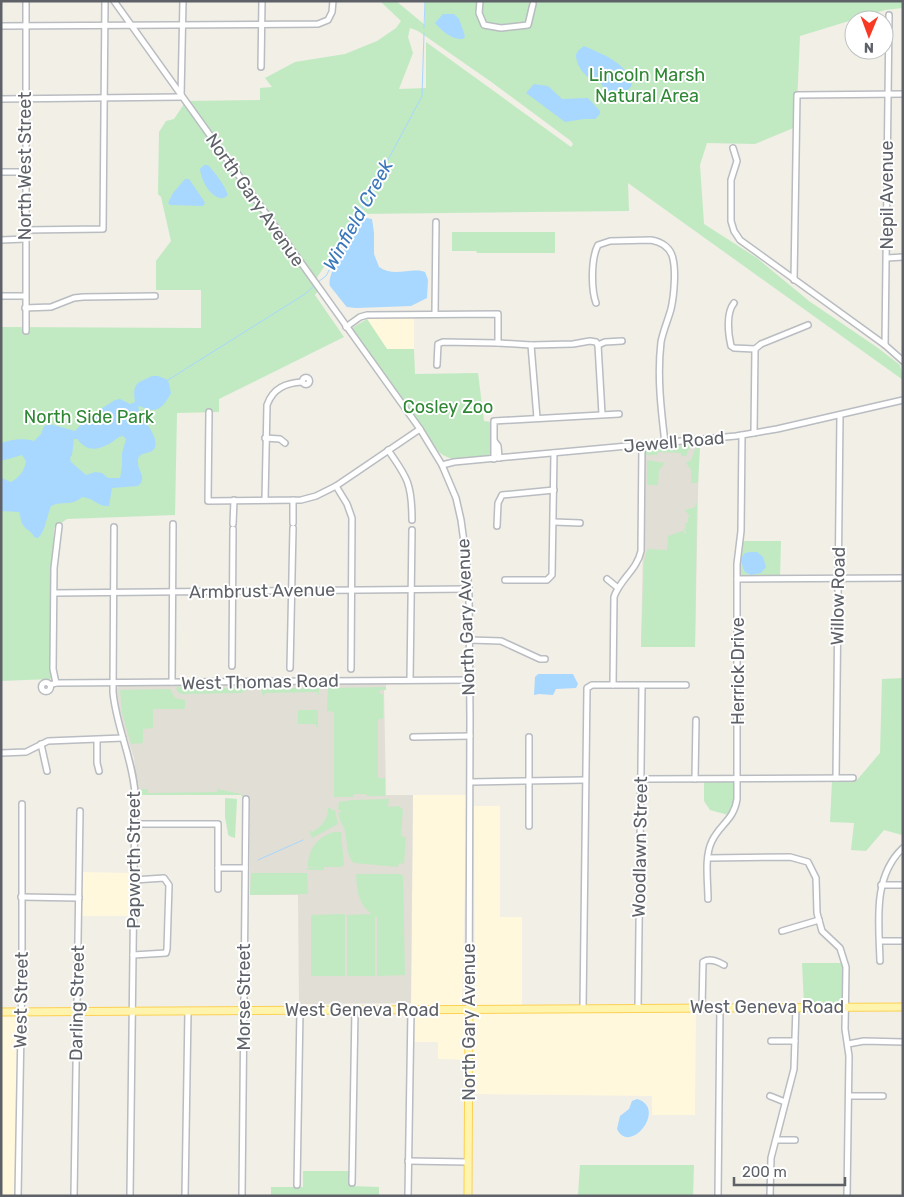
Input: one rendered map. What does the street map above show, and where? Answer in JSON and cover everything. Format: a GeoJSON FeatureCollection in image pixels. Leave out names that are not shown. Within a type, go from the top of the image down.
{"type":"FeatureCollection","features":[{"type":"Feature","properties":{"kind":"main road","name":"West Geneva Road"},"geometry":{"type":"LineString","coordinates":[[1,1012],[903,1006]]}},
{"type":"Feature","properties":{"kind":"main road","name":"North Gary Avenue"},"geometry":{"type":"LineString","coordinates":[[468,1196],[469,1009]]}},
{"type":"Feature","properties":{"kind":"street","name":"North West Street"},"geometry":{"type":"LineString","coordinates":[[26,1],[26,331]]}},
{"type":"Feature","properties":{"kind":"street"},"geometry":{"type":"LineString","coordinates":[[25,230],[103,229],[105,1]]}},
{"type":"Feature","properties":{"kind":"street","name":"North Gary Avenue"},"geometry":{"type":"LineString","coordinates":[[114,1],[420,429],[442,465],[453,489],[460,514],[469,589],[471,782],[469,1009]]}},
{"type":"Feature","properties":{"kind":"street"},"geometry":{"type":"LineString","coordinates":[[1,99],[181,97],[183,1]]}},
{"type":"Feature","properties":{"kind":"street"},"geometry":{"type":"LineString","coordinates":[[261,67],[262,1]]}},
{"type":"Feature","properties":{"kind":"street"},"geometry":{"type":"LineString","coordinates":[[1,26],[321,24],[328,20],[332,14],[333,1]]}},
{"type":"Feature","properties":{"kind":"street"},"geometry":{"type":"LineString","coordinates":[[480,1],[479,13],[484,25],[501,28],[528,25],[533,4]]}},
{"type":"Feature","properties":{"kind":"street","name":"Nepil Avenue"},"geometry":{"type":"LineString","coordinates":[[885,345],[888,60]]}},
{"type":"Feature","properties":{"kind":"street"},"geometry":{"type":"LineString","coordinates":[[794,280],[797,95],[903,94]]}},
{"type":"Feature","properties":{"kind":"street"},"geometry":{"type":"LineString","coordinates":[[733,148],[737,160],[731,183],[730,216],[734,231],[740,240],[885,345],[903,361]]}},
{"type":"Feature","properties":{"kind":"street"},"geometry":{"type":"LineString","coordinates":[[1,172],[25,172]]}},
{"type":"Feature","properties":{"kind":"street"},"geometry":{"type":"LineString","coordinates":[[435,314],[436,222]]}},
{"type":"Feature","properties":{"kind":"street"},"geometry":{"type":"LineString","coordinates":[[1,240],[25,240]]}},
{"type":"Feature","properties":{"kind":"street"},"geometry":{"type":"LineString","coordinates":[[596,303],[593,292],[593,257],[598,245],[610,240],[651,240],[668,248],[674,261],[674,289],[661,341],[659,400],[665,442]]}},
{"type":"Feature","properties":{"kind":"street"},"geometry":{"type":"LineString","coordinates":[[887,258],[903,257]]}},
{"type":"Feature","properties":{"kind":"street"},"geometry":{"type":"LineString","coordinates":[[1,296],[25,296]]}},
{"type":"Feature","properties":{"kind":"street"},"geometry":{"type":"LineString","coordinates":[[25,308],[52,307],[74,298],[83,297],[155,296]]}},
{"type":"Feature","properties":{"kind":"street"},"geometry":{"type":"LineString","coordinates":[[734,303],[730,308],[729,314],[731,346],[734,348],[755,349],[761,344],[808,325]]}},
{"type":"Feature","properties":{"kind":"street"},"geometry":{"type":"LineString","coordinates":[[346,327],[360,317],[367,315],[498,314],[498,343]]}},
{"type":"Feature","properties":{"kind":"street"},"geometry":{"type":"LineString","coordinates":[[598,345],[605,342],[622,341]]}},
{"type":"Feature","properties":{"kind":"street"},"geometry":{"type":"LineString","coordinates":[[437,365],[438,344],[440,343],[531,345],[596,342],[598,345],[602,414]]}},
{"type":"Feature","properties":{"kind":"street"},"geometry":{"type":"LineString","coordinates":[[531,345],[537,418]]}},
{"type":"Feature","properties":{"kind":"street"},"geometry":{"type":"LineString","coordinates":[[754,433],[755,349]]}},
{"type":"Feature","properties":{"kind":"street"},"geometry":{"type":"LineString","coordinates":[[265,500],[266,408],[274,391],[284,385],[302,382]]}},
{"type":"Feature","properties":{"kind":"street","name":"Jewell Road"},"geometry":{"type":"LineString","coordinates":[[442,465],[742,435],[903,400]]}},
{"type":"Feature","properties":{"kind":"street"},"geometry":{"type":"LineString","coordinates":[[209,412],[208,501],[293,500],[316,496],[336,486],[420,429]]}},
{"type":"Feature","properties":{"kind":"street"},"geometry":{"type":"LineString","coordinates":[[497,458],[498,446],[494,421],[619,414]]}},
{"type":"Feature","properties":{"kind":"street","name":"Willow Road"},"geometry":{"type":"LineString","coordinates":[[836,778],[840,415]]}},
{"type":"Feature","properties":{"kind":"street","name":"Herrick Drive"},"geometry":{"type":"LineString","coordinates":[[708,899],[709,847],[734,810],[736,802],[737,579],[741,523],[742,435]]}},
{"type":"Feature","properties":{"kind":"street"},"geometry":{"type":"LineString","coordinates":[[265,438],[280,439],[285,443]]}},
{"type":"Feature","properties":{"kind":"street"},"geometry":{"type":"LineString","coordinates":[[613,685],[613,606],[618,588],[635,566],[641,551],[642,445]]}},
{"type":"Feature","properties":{"kind":"street"},"geometry":{"type":"LineString","coordinates":[[388,450],[406,475],[410,486],[412,520]]}},
{"type":"Feature","properties":{"kind":"street"},"geometry":{"type":"LineString","coordinates":[[505,580],[543,580],[550,578],[553,572],[554,453]]}},
{"type":"Feature","properties":{"kind":"street"},"geometry":{"type":"LineString","coordinates":[[336,486],[348,504],[352,518],[351,668]]}},
{"type":"Feature","properties":{"kind":"street"},"geometry":{"type":"LineString","coordinates":[[497,526],[498,503],[502,495],[554,490]]}},
{"type":"Feature","properties":{"kind":"street"},"geometry":{"type":"LineString","coordinates":[[232,666],[234,500]]}},
{"type":"Feature","properties":{"kind":"street"},"geometry":{"type":"LineString","coordinates":[[290,668],[293,500]]}},
{"type":"Feature","properties":{"kind":"street"},"geometry":{"type":"LineString","coordinates":[[554,522],[580,523]]}},
{"type":"Feature","properties":{"kind":"street"},"geometry":{"type":"LineString","coordinates":[[172,682],[174,524]]}},
{"type":"Feature","properties":{"kind":"street"},"geometry":{"type":"LineString","coordinates":[[55,593],[54,568],[59,526]]}},
{"type":"Feature","properties":{"kind":"street","name":"Papworth Street"},"geometry":{"type":"LineString","coordinates":[[114,527],[112,592],[113,683],[115,708],[134,786],[135,824],[130,1196]]}},
{"type":"Feature","properties":{"kind":"street"},"geometry":{"type":"LineString","coordinates":[[410,680],[412,530]]}},
{"type":"Feature","properties":{"kind":"street"},"geometry":{"type":"LineString","coordinates":[[737,579],[903,578]]}},
{"type":"Feature","properties":{"kind":"street"},"geometry":{"type":"LineString","coordinates":[[607,579],[618,588]]}},
{"type":"Feature","properties":{"kind":"street","name":"Armbrust Avenue"},"geometry":{"type":"LineString","coordinates":[[55,593],[469,589]]}},
{"type":"Feature","properties":{"kind":"street","name":"West Thomas Road"},"geometry":{"type":"LineString","coordinates":[[55,593],[53,684],[470,680]]}},
{"type":"Feature","properties":{"kind":"street"},"geometry":{"type":"LineString","coordinates":[[470,640],[498,640],[540,659],[546,659]]}},
{"type":"Feature","properties":{"kind":"street"},"geometry":{"type":"LineString","coordinates":[[583,1008],[587,688],[592,685],[686,686]]}},
{"type":"Feature","properties":{"kind":"street","name":"Woodlawn Street"},"geometry":{"type":"LineString","coordinates":[[638,1008],[642,686]]}},
{"type":"Feature","properties":{"kind":"street"},"geometry":{"type":"LineString","coordinates":[[695,779],[696,720]]}},
{"type":"Feature","properties":{"kind":"street"},"geometry":{"type":"LineString","coordinates":[[413,736],[470,736]]}},
{"type":"Feature","properties":{"kind":"street"},"geometry":{"type":"LineString","coordinates":[[529,737],[529,826]]}},
{"type":"Feature","properties":{"kind":"street"},"geometry":{"type":"LineString","coordinates":[[1,753],[26,752],[52,740],[123,738]]}},
{"type":"Feature","properties":{"kind":"street"},"geometry":{"type":"LineString","coordinates":[[97,740],[99,771]]}},
{"type":"Feature","properties":{"kind":"street"},"geometry":{"type":"LineString","coordinates":[[40,744],[47,771]]}},
{"type":"Feature","properties":{"kind":"street"},"geometry":{"type":"LineString","coordinates":[[641,779],[853,778]]}},
{"type":"Feature","properties":{"kind":"street"},"geometry":{"type":"LineString","coordinates":[[471,782],[585,780]]}},
{"type":"Feature","properties":{"kind":"street","name":"Morse Street"},"geometry":{"type":"LineString","coordinates":[[242,1196],[246,799]]}},
{"type":"Feature","properties":{"kind":"street","name":"West Street"},"geometry":{"type":"LineString","coordinates":[[18,1196],[22,804]]}},
{"type":"Feature","properties":{"kind":"street","name":"Darling Street"},"geometry":{"type":"LineString","coordinates":[[74,1196],[80,811]]}},
{"type":"Feature","properties":{"kind":"street"},"geometry":{"type":"LineString","coordinates":[[135,824],[218,824],[218,889]]}},
{"type":"Feature","properties":{"kind":"street"},"geometry":{"type":"LineString","coordinates":[[880,961],[881,885],[888,866],[903,848]]}},
{"type":"Feature","properties":{"kind":"street"},"geometry":{"type":"LineString","coordinates":[[708,858],[790,857],[808,862],[816,878],[819,920],[822,931],[840,948],[846,967],[845,1029],[849,1056],[847,1196]]}},
{"type":"Feature","properties":{"kind":"street"},"geometry":{"type":"LineString","coordinates":[[218,868],[246,868]]}},
{"type":"Feature","properties":{"kind":"street"},"geometry":{"type":"LineString","coordinates":[[133,955],[163,954],[168,950],[168,885],[164,878],[134,880]]}},
{"type":"Feature","properties":{"kind":"street"},"geometry":{"type":"LineString","coordinates":[[881,885],[903,886]]}},
{"type":"Feature","properties":{"kind":"street"},"geometry":{"type":"LineString","coordinates":[[21,897],[79,898]]}},
{"type":"Feature","properties":{"kind":"street"},"geometry":{"type":"LineString","coordinates":[[782,931],[819,920]]}},
{"type":"Feature","properties":{"kind":"street"},"geometry":{"type":"LineString","coordinates":[[880,941],[903,941]]}},
{"type":"Feature","properties":{"kind":"street"},"geometry":{"type":"LineString","coordinates":[[702,1008],[703,962],[707,960],[716,961],[724,965]]}},
{"type":"Feature","properties":{"kind":"street"},"geometry":{"type":"LineString","coordinates":[[770,1196],[771,1161],[794,1068],[796,1007]]}},
{"type":"Feature","properties":{"kind":"street"},"geometry":{"type":"LineString","coordinates":[[718,1196],[720,1008]]}},
{"type":"Feature","properties":{"kind":"street"},"geometry":{"type":"LineString","coordinates":[[297,1185],[300,1010]]}},
{"type":"Feature","properties":{"kind":"street"},"geometry":{"type":"LineString","coordinates":[[352,1183],[355,1010]]}},
{"type":"Feature","properties":{"kind":"street"},"geometry":{"type":"LineString","coordinates":[[408,1196],[411,1010]]}},
{"type":"Feature","properties":{"kind":"street"},"geometry":{"type":"LineString","coordinates":[[185,1196],[188,1011]]}},
{"type":"Feature","properties":{"kind":"street"},"geometry":{"type":"LineString","coordinates":[[771,1041],[795,1041]]}},
{"type":"Feature","properties":{"kind":"street"},"geometry":{"type":"LineString","coordinates":[[848,1044],[864,1041],[903,1042]]}},
{"type":"Feature","properties":{"kind":"street"},"geometry":{"type":"LineString","coordinates":[[770,1096],[785,1102]]}},
{"type":"Feature","properties":{"kind":"street"},"geometry":{"type":"LineString","coordinates":[[849,1096],[883,1096]]}},
{"type":"Feature","properties":{"kind":"street"},"geometry":{"type":"LineString","coordinates":[[776,1140],[795,1140]]}},
{"type":"Feature","properties":{"kind":"street"},"geometry":{"type":"LineString","coordinates":[[408,1161],[468,1162]]}},
{"type":"Feature","properties":{"kind":"shaded area"},"geometry":{"type":"Polygon","coordinates":[[[414,316],[414,349],[387,349],[366,317],[414,316]]]}},
{"type":"Feature","properties":{"kind":"shaded area"},"geometry":{"type":"Polygon","coordinates":[[[699,441],[695,647],[641,647],[645,446],[699,441]]]}},
{"type":"Feature","properties":{"kind":"shaded area"},"geometry":{"type":"Polygon","coordinates":[[[386,683],[384,690],[386,795],[413,795],[411,1003],[299,1004],[298,895],[250,895],[250,803],[241,795],[138,795],[134,758],[118,711],[116,689],[119,686],[128,685],[386,683]]]}},
{"type":"Feature","properties":{"kind":"shaded area"},"geometry":{"type":"Polygon","coordinates":[[[413,795],[467,795],[462,1007],[411,1007],[413,795]]]}},
{"type":"Feature","properties":{"kind":"shaded area"},"geometry":{"type":"Polygon","coordinates":[[[474,806],[500,806],[500,917],[522,917],[522,1007],[475,1008],[474,806]]]}},
{"type":"Feature","properties":{"kind":"shaded area"},"geometry":{"type":"Polygon","coordinates":[[[79,872],[133,873],[133,916],[79,916],[79,872]]]}},
{"type":"Feature","properties":{"kind":"shaded area"},"geometry":{"type":"Polygon","coordinates":[[[696,1008],[695,1115],[652,1115],[652,1096],[470,1094],[470,1011],[696,1008]]]}},
{"type":"Feature","properties":{"kind":"shaded area"},"geometry":{"type":"Polygon","coordinates":[[[412,1011],[467,1011],[467,1060],[438,1059],[438,1042],[412,1042],[412,1011]]]}},
{"type":"Feature","properties":{"kind":"shaded area"},"geometry":{"type":"Polygon","coordinates":[[[19,1013],[15,1196],[1,1196],[1,1014],[19,1013]]]}},
{"type":"Feature","properties":{"kind":"green space"},"geometry":{"type":"Polygon","coordinates":[[[380,1],[396,1],[425,25],[425,1],[903,1],[903,8],[844,10],[844,23],[800,36],[796,127],[755,144],[707,143],[700,165],[704,224],[757,258],[809,301],[900,365],[903,380],[628,183],[629,211],[359,214],[314,282],[319,289],[315,295],[344,337],[219,399],[219,412],[177,413],[175,515],[67,519],[54,528],[51,679],[1,681],[1,327],[201,328],[201,290],[156,290],[156,261],[171,241],[161,197],[158,194],[159,132],[166,121],[174,119],[186,101],[260,100],[260,88],[272,87],[265,78],[295,62],[345,54],[377,41],[396,28],[401,21],[380,1]],[[410,28],[408,37],[413,53],[399,89],[426,88],[426,42],[571,147],[573,144],[571,141],[418,31],[410,28]]]}},
{"type":"Feature","properties":{"kind":"green space"},"geometry":{"type":"Polygon","coordinates":[[[452,232],[555,232],[555,253],[477,253],[476,251],[452,251],[452,232]]]}},
{"type":"Feature","properties":{"kind":"green space","name":"Cosley Zoo"},"geometry":{"type":"Polygon","coordinates":[[[367,319],[387,349],[414,349],[415,374],[478,373],[484,421],[492,422],[493,450],[488,456],[456,459],[444,456],[439,452],[352,328],[367,319]]]}},
{"type":"Feature","properties":{"kind":"green space"},"geometry":{"type":"Polygon","coordinates":[[[697,444],[702,444],[703,446],[700,447],[698,483],[691,483],[691,470],[686,463],[691,460],[697,444]]]}},
{"type":"Feature","properties":{"kind":"green space"},"geometry":{"type":"Polygon","coordinates":[[[691,445],[686,456],[681,456],[681,453],[658,452],[657,455],[647,455],[645,453],[650,448],[691,445]]]}},
{"type":"Feature","properties":{"kind":"green space"},"geometry":{"type":"Polygon","coordinates":[[[647,460],[665,463],[659,470],[658,485],[647,485],[647,460]]]}},
{"type":"Feature","properties":{"kind":"green space"},"geometry":{"type":"Polygon","coordinates":[[[697,502],[695,647],[641,647],[644,562],[647,550],[667,550],[668,536],[682,531],[686,534],[686,531],[683,530],[686,528],[685,523],[688,523],[688,517],[690,517],[685,510],[695,507],[697,502]]]}},
{"type":"Feature","properties":{"kind":"green space"},"geometry":{"type":"Polygon","coordinates":[[[742,541],[781,541],[780,577],[747,577],[741,575],[739,566],[742,541]]]}},
{"type":"Feature","properties":{"kind":"green space"},"geometry":{"type":"Polygon","coordinates":[[[903,678],[903,837],[902,835],[884,830],[866,851],[851,850],[854,823],[830,822],[832,780],[857,780],[880,753],[882,679],[903,678]]]}},
{"type":"Feature","properties":{"kind":"green space"},"geometry":{"type":"Polygon","coordinates":[[[246,685],[248,687],[247,690],[241,693],[183,694],[179,693],[176,689],[178,686],[182,688],[245,688],[246,685]]]}},
{"type":"Feature","properties":{"kind":"green space"},"geometry":{"type":"Polygon","coordinates":[[[386,687],[386,690],[380,690],[380,694],[383,694],[383,718],[378,720],[378,778],[385,778],[385,796],[354,794],[353,797],[334,797],[334,712],[327,711],[328,688],[386,687]]]}},
{"type":"Feature","properties":{"kind":"green space"},"geometry":{"type":"Polygon","coordinates":[[[262,688],[319,688],[319,695],[318,692],[265,693],[264,696],[262,688]]]}},
{"type":"Feature","properties":{"kind":"green space"},"geometry":{"type":"Polygon","coordinates":[[[170,689],[175,698],[185,700],[185,709],[153,709],[153,728],[143,729],[143,743],[131,744],[122,713],[120,690],[170,689]]]}},
{"type":"Feature","properties":{"kind":"green space"},"geometry":{"type":"Polygon","coordinates":[[[318,710],[318,727],[316,727],[316,724],[298,724],[298,711],[318,710]]]}},
{"type":"Feature","properties":{"kind":"green space"},"geometry":{"type":"Polygon","coordinates":[[[704,779],[736,779],[736,799],[732,816],[710,810],[704,801],[704,779]]]}},
{"type":"Feature","properties":{"kind":"green space"},"geometry":{"type":"Polygon","coordinates":[[[142,789],[148,789],[148,793],[151,793],[217,792],[217,789],[241,794],[244,798],[241,795],[142,795],[142,789]]]}},
{"type":"Feature","properties":{"kind":"green space"},"geometry":{"type":"Polygon","coordinates":[[[225,798],[237,799],[235,838],[228,834],[225,817],[225,798]]]}},
{"type":"Feature","properties":{"kind":"green space"},"geometry":{"type":"Polygon","coordinates":[[[389,799],[388,807],[399,806],[403,810],[401,836],[406,837],[404,864],[399,863],[398,867],[354,863],[349,856],[344,828],[338,815],[338,813],[342,812],[338,809],[339,802],[389,799]]]}},
{"type":"Feature","properties":{"kind":"green space"},"geometry":{"type":"Polygon","coordinates":[[[328,808],[335,810],[338,824],[312,838],[309,830],[312,832],[319,828],[326,819],[328,808]]]}},
{"type":"Feature","properties":{"kind":"green space"},"geometry":{"type":"Polygon","coordinates":[[[334,832],[341,832],[344,865],[341,867],[324,867],[324,870],[307,870],[307,868],[321,867],[308,867],[312,849],[323,837],[334,832]]]}},
{"type":"Feature","properties":{"kind":"green space"},"geometry":{"type":"Polygon","coordinates":[[[251,873],[307,873],[308,894],[250,895],[251,873]]]}},
{"type":"Feature","properties":{"kind":"green space"},"geometry":{"type":"Polygon","coordinates":[[[356,874],[400,874],[403,876],[405,975],[377,976],[377,917],[375,916],[375,976],[347,976],[347,915],[372,914],[361,901],[356,874]]]}},
{"type":"Feature","properties":{"kind":"green space"},"geometry":{"type":"Polygon","coordinates":[[[345,914],[345,976],[311,976],[311,915],[345,914]]]}},
{"type":"Feature","properties":{"kind":"green space"},"geometry":{"type":"Polygon","coordinates":[[[802,963],[844,963],[844,1005],[804,1005],[802,963]]]}},
{"type":"Feature","properties":{"kind":"green space"},"geometry":{"type":"Polygon","coordinates":[[[580,1165],[694,1165],[693,1196],[578,1196],[580,1165]]]}},
{"type":"Feature","properties":{"kind":"green space"},"geometry":{"type":"Polygon","coordinates":[[[303,1171],[350,1171],[350,1186],[379,1187],[379,1196],[271,1196],[271,1187],[303,1187],[303,1171]]]}},
{"type":"Feature","properties":{"kind":"water"},"geometry":{"type":"Polygon","coordinates":[[[443,14],[454,14],[459,19],[465,36],[463,39],[444,32],[435,23],[443,14]]]}},
{"type":"Feature","properties":{"kind":"water"},"geometry":{"type":"Polygon","coordinates":[[[584,46],[620,65],[630,77],[632,85],[630,88],[625,92],[613,95],[599,81],[586,76],[576,59],[578,51],[584,46]]]}},
{"type":"Feature","properties":{"kind":"water"},"geometry":{"type":"Polygon","coordinates":[[[534,84],[548,86],[562,99],[588,98],[600,111],[600,114],[595,119],[565,122],[526,93],[534,84]]]}},
{"type":"Feature","properties":{"kind":"water"},"geometry":{"type":"Polygon","coordinates":[[[204,165],[208,165],[222,183],[228,195],[224,198],[219,198],[211,193],[202,178],[200,169],[204,165]]]}},
{"type":"Feature","properties":{"kind":"water"},"geometry":{"type":"Polygon","coordinates":[[[185,179],[189,179],[204,201],[203,206],[170,205],[168,203],[173,193],[185,179]]]}},
{"type":"Feature","properties":{"kind":"water"},"geometry":{"type":"Polygon","coordinates":[[[366,218],[372,219],[374,254],[379,267],[391,272],[425,272],[428,280],[427,298],[411,306],[347,307],[330,286],[332,271],[349,241],[366,218]]]}},
{"type":"Feature","properties":{"kind":"water"},"geometry":{"type":"Polygon","coordinates":[[[152,376],[168,380],[171,393],[165,403],[155,410],[138,407],[156,442],[153,450],[140,455],[138,465],[142,480],[138,486],[112,488],[109,506],[82,497],[71,503],[59,503],[51,506],[45,527],[38,538],[34,537],[23,525],[19,512],[1,511],[1,478],[11,482],[14,480],[23,471],[26,461],[22,455],[1,461],[1,443],[18,439],[34,441],[41,434],[44,426],[50,424],[75,431],[88,417],[115,400],[120,399],[130,404],[135,402],[135,387],[139,382],[152,376]],[[123,436],[100,448],[92,449],[74,439],[70,458],[71,462],[86,475],[95,472],[102,473],[108,478],[120,478],[122,453],[126,439],[123,436]]]}},
{"type":"Feature","properties":{"kind":"water"},"geometry":{"type":"Polygon","coordinates":[[[757,552],[763,557],[766,567],[761,573],[751,575],[745,572],[742,565],[742,557],[745,553],[757,552]]]}},
{"type":"Feature","properties":{"kind":"water"},"geometry":{"type":"Polygon","coordinates":[[[538,674],[573,674],[578,684],[576,688],[556,689],[553,695],[534,695],[535,677],[538,674]]]}},
{"type":"Feature","properties":{"kind":"water"},"geometry":{"type":"Polygon","coordinates":[[[637,1099],[646,1104],[649,1111],[648,1120],[637,1134],[630,1137],[623,1136],[617,1129],[620,1116],[629,1109],[632,1101],[637,1099]]]}},
{"type":"Feature","properties":{"kind":"waterway","name":"Winfield Creek"},"geometry":{"type":"LineString","coordinates":[[424,28],[425,1]]}},
{"type":"Feature","properties":{"kind":"waterway","name":"Winfield Creek"},"geometry":{"type":"LineString","coordinates":[[318,282],[326,276],[422,96],[424,33]]}},
{"type":"Feature","properties":{"kind":"waterway","name":"Winfield Creek"},"geometry":{"type":"LineString","coordinates":[[168,380],[305,294],[315,285]]}},
{"type":"Feature","properties":{"kind":"waterway"},"geometry":{"type":"LineString","coordinates":[[258,860],[303,840]]}},
{"type":"Feature","properties":{"kind":"park label","name":"Lincoln Marsh Natural Area"},"geometry":{"type":"Point","coordinates":[647,85]}},
{"type":"Feature","properties":{"kind":"park label","name":"North Side Park"},"geometry":{"type":"Point","coordinates":[89,417]}}]}
